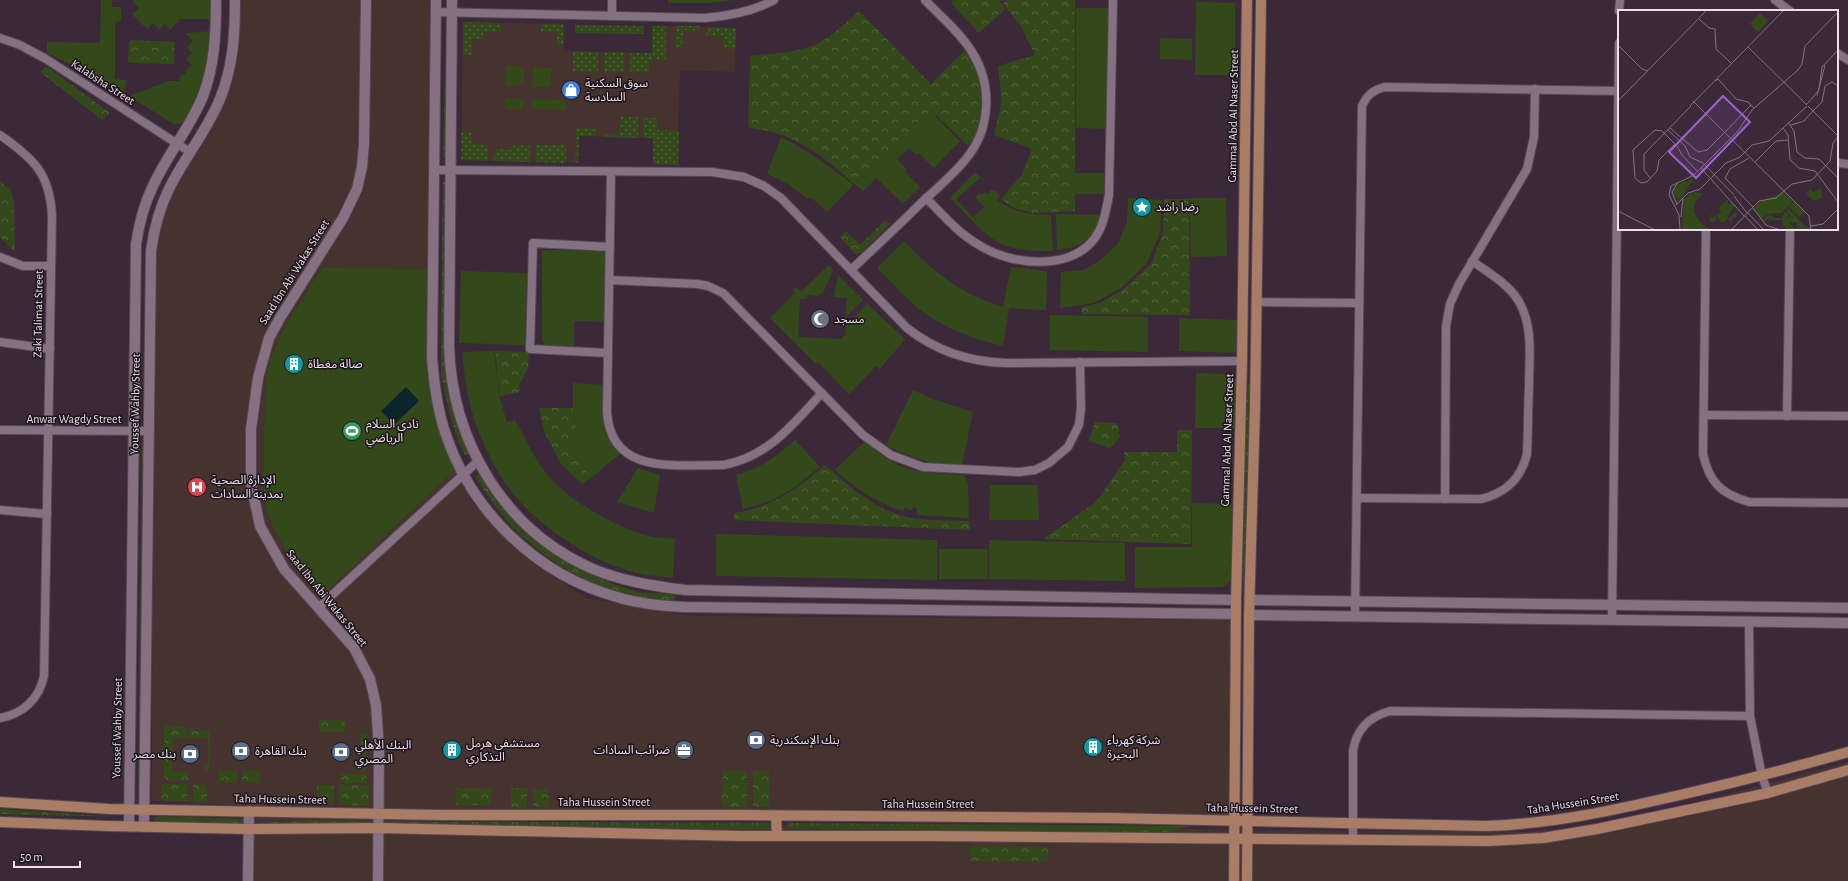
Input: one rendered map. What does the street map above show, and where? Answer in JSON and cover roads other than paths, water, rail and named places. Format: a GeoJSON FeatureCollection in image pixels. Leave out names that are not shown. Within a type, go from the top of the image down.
{"type":"FeatureCollection","features":[{"type":"Feature","properties":{"kind":"main road","name":"Gammal Abd Al Naser Street"},"geometry":{"type":"LineString","coordinates":[[1234,877],[1236,600],[1242,361],[1247,0]]}},
{"type":"Feature","properties":{"kind":"main road"},"geometry":{"type":"LineString","coordinates":[[1234,877],[1247,877],[1249,614],[1254,456],[1261,0]]}},
{"type":"Feature","properties":{"kind":"main road"},"geometry":{"type":"LineString","coordinates":[[1240,456],[1254,456]]}},
{"type":"Feature","properties":{"kind":"main road"},"geometry":{"type":"LineString","coordinates":[[1239,477],[1253,477]]}},
{"type":"Feature","properties":{"kind":"main road"},"geometry":{"type":"LineString","coordinates":[[1234,746],[1248,746]]}},
{"type":"Feature","properties":{"kind":"main road","name":"Taha Hussein Street"},"geometry":{"type":"LineString","coordinates":[[0,802],[129,809],[442,815],[1234,820],[1486,826],[1540,823],[1612,811],[1762,776],[1848,752]]}},
{"type":"Feature","properties":{"kind":"main road"},"geometry":{"type":"LineString","coordinates":[[0,822],[248,829],[379,828],[776,836],[1488,841],[1543,838],[1597,830],[1768,793],[1848,770]]}},
{"type":"Feature","properties":{"kind":"main road"},"geometry":{"type":"LineString","coordinates":[[776,816],[776,836]]}},
{"type":"Feature","properties":{"kind":"street","name":"Youssef Wahby Street"},"geometry":{"type":"LineString","coordinates":[[129,826],[136,244],[142,215],[150,193],[200,103],[211,72],[215,46],[216,0]]}},
{"type":"Feature","properties":{"kind":"street","name":"Youssef Wahby Street"},"geometry":{"type":"LineString","coordinates":[[144,827],[150,263],[152,238],[158,214],[168,191],[214,112],[225,85],[234,41],[235,0]]}},
{"type":"Feature","properties":{"kind":"street","name":"Saad Ibn Abi Wakas Street"},"geometry":{"type":"LineString","coordinates":[[366,0],[364,144],[362,167],[357,189],[343,218],[269,338],[258,378],[251,429],[251,484],[260,526],[284,569],[354,648],[370,679],[377,712],[379,749],[378,881]]}},
{"type":"Feature","properties":{"kind":"street"},"geometry":{"type":"LineString","coordinates":[[436,0],[432,358],[435,393],[445,434],[463,475],[479,500],[508,534],[531,554],[560,574],[584,586],[617,597],[653,605],[685,607],[1236,614]]}},
{"type":"Feature","properties":{"kind":"street"},"geometry":{"type":"LineString","coordinates":[[452,0],[449,364],[451,382],[459,416],[477,462],[497,491],[517,515],[539,536],[565,554],[593,569],[622,579],[685,590],[1236,600]]}},
{"type":"Feature","properties":{"kind":"street"},"geometry":{"type":"LineString","coordinates":[[612,0],[612,16]]}},
{"type":"Feature","properties":{"kind":"street"},"geometry":{"type":"LineString","coordinates":[[436,12],[612,16],[721,16],[747,11],[774,0]]}},
{"type":"Feature","properties":{"kind":"street"},"geometry":{"type":"LineString","coordinates":[[851,270],[960,166],[972,151],[983,125],[986,93],[982,72],[966,43],[925,0]]}},
{"type":"Feature","properties":{"kind":"street"},"geometry":{"type":"LineString","coordinates":[[926,198],[968,239],[1003,257],[1034,260],[1060,260],[1075,254],[1091,242],[1102,225],[1109,195],[1114,0]]}},
{"type":"Feature","properties":{"kind":"street"},"geometry":{"type":"LineString","coordinates":[[1619,10],[1620,0]]}},
{"type":"Feature","properties":{"kind":"street"},"geometry":{"type":"LineString","coordinates":[[1775,0],[1789,10]]}},
{"type":"Feature","properties":{"kind":"street","name":"Kalabsha Street"},"geometry":{"type":"LineString","coordinates":[[0,38],[20,45],[46,59],[190,152]]}},
{"type":"Feature","properties":{"kind":"street"},"geometry":{"type":"LineString","coordinates":[[1838,55],[1848,60]]}},
{"type":"Feature","properties":{"kind":"street"},"geometry":{"type":"LineString","coordinates":[[1355,615],[1362,106],[1365,98],[1377,89],[1384,87],[1618,90],[1612,619]]}},
{"type":"Feature","properties":{"kind":"street"},"geometry":{"type":"LineString","coordinates":[[1445,499],[1446,326],[1454,294],[1527,169],[1534,137],[1535,89]]}},
{"type":"Feature","properties":{"kind":"street","name":"Zaki Talimat Street"},"geometry":{"type":"LineString","coordinates":[[0,135],[26,154],[37,167],[46,184],[51,205],[45,670],[43,683],[38,694],[28,706],[15,714],[0,718]]}},
{"type":"Feature","properties":{"kind":"street"},"geometry":{"type":"LineString","coordinates":[[1838,163],[1848,164]]}},
{"type":"Feature","properties":{"kind":"street"},"geometry":{"type":"LineString","coordinates":[[434,170],[723,173],[754,181],[782,198],[907,328],[927,342],[964,358],[992,362],[1242,361]]}},
{"type":"Feature","properties":{"kind":"street"},"geometry":{"type":"LineString","coordinates":[[611,172],[607,412],[612,435],[620,448],[631,457],[652,464],[724,465],[754,456],[778,440],[822,393]]}},
{"type":"Feature","properties":{"kind":"street"},"geometry":{"type":"LineString","coordinates":[[1706,230],[1703,454],[1706,468],[1713,481],[1723,491],[1735,498],[1748,502],[1848,503]]}},
{"type":"Feature","properties":{"kind":"street"},"geometry":{"type":"LineString","coordinates":[[1787,416],[1790,230]]}},
{"type":"Feature","properties":{"kind":"street"},"geometry":{"type":"LineString","coordinates":[[608,353],[530,349],[533,244],[610,247]]}},
{"type":"Feature","properties":{"kind":"street"},"geometry":{"type":"LineString","coordinates":[[0,257],[23,266],[51,266]]}},
{"type":"Feature","properties":{"kind":"street"},"geometry":{"type":"LineString","coordinates":[[1357,498],[1482,499],[1503,491],[1519,475],[1527,454],[1530,335],[1525,312],[1510,290],[1501,281],[1472,261]]}},
{"type":"Feature","properties":{"kind":"street"},"geometry":{"type":"LineString","coordinates":[[609,280],[698,284],[716,289],[729,298],[867,439],[881,450],[902,460],[935,469],[1027,471],[1042,467],[1056,458],[1068,447],[1076,433],[1081,408],[1080,362]]}},
{"type":"Feature","properties":{"kind":"street"},"geometry":{"type":"LineString","coordinates":[[1256,302],[1359,303]]}},
{"type":"Feature","properties":{"kind":"street"},"geometry":{"type":"LineString","coordinates":[[0,342],[50,349]]}},
{"type":"Feature","properties":{"kind":"street"},"geometry":{"type":"LineString","coordinates":[[1704,416],[1848,416]]}},
{"type":"Feature","properties":{"kind":"street","name":"Anwar Wagdy Street"},"geometry":{"type":"LineString","coordinates":[[0,430],[148,431]]}},
{"type":"Feature","properties":{"kind":"street"},"geometry":{"type":"LineString","coordinates":[[318,608],[477,462]]}},
{"type":"Feature","properties":{"kind":"street"},"geometry":{"type":"LineString","coordinates":[[0,510],[47,514]]}},
{"type":"Feature","properties":{"kind":"street"},"geometry":{"type":"LineString","coordinates":[[685,590],[685,607]]}},
{"type":"Feature","properties":{"kind":"street"},"geometry":{"type":"LineString","coordinates":[[1250,600],[1355,600],[1848,608]]}},
{"type":"Feature","properties":{"kind":"street"},"geometry":{"type":"LineString","coordinates":[[1249,614],[1848,624]]}},
{"type":"Feature","properties":{"kind":"street"},"geometry":{"type":"LineString","coordinates":[[1749,622],[1750,716],[1762,776],[1768,793]]}},
{"type":"Feature","properties":{"kind":"street"},"geometry":{"type":"LineString","coordinates":[[1352,839],[1354,742],[1364,725],[1372,718],[1390,711],[1750,716]]}},
{"type":"Feature","properties":{"kind":"street"},"geometry":{"type":"LineString","coordinates":[[248,881],[249,811]]}},
{"type":"Feature","properties":{"kind":"water"},"geometry":{"type":"Polygon","coordinates":[[[406,387],[419,401],[394,425],[381,411],[406,387]]]}},
{"type":"Feature","properties":{"kind":"place","name":"سوق السكنية السادسة"},"geometry":{"type":"Point","coordinates":[571,90]}},
{"type":"Feature","properties":{"kind":"place","name":"رضا راشد"},"geometry":{"type":"Point","coordinates":[1142,207]}},
{"type":"Feature","properties":{"kind":"place","name":"مسجد"},"geometry":{"type":"Point","coordinates":[820,319]}},
{"type":"Feature","properties":{"kind":"place","name":"صالة مغطاة"},"geometry":{"type":"Point","coordinates":[294,364]}},
{"type":"Feature","properties":{"kind":"place","name":"نادي السلام الرياضي"},"geometry":{"type":"Point","coordinates":[352,431]}},
{"type":"Feature","properties":{"kind":"place","name":"الإدارة الصحية بمدينة السادات"},"geometry":{"type":"Point","coordinates":[197,487]}},
{"type":"Feature","properties":{"kind":"place","name":"بنك الإسكندرية"},"geometry":{"type":"Point","coordinates":[756,740]}},
{"type":"Feature","properties":{"kind":"place","name":"شركة كهرباء البحيرة"},"geometry":{"type":"Point","coordinates":[1093,747]}},
{"type":"Feature","properties":{"kind":"place","name":"مستشفى هرمل التذكاري"},"geometry":{"type":"Point","coordinates":[452,750]}},
{"type":"Feature","properties":{"kind":"place","name":"ضرائب السادات"},"geometry":{"type":"Point","coordinates":[684,750]}},
{"type":"Feature","properties":{"kind":"place","name":"بنك القاهرة"},"geometry":{"type":"Point","coordinates":[241,751]}},
{"type":"Feature","properties":{"kind":"place","name":"البنك الأهلي المصري"},"geometry":{"type":"Point","coordinates":[341,752]}},
{"type":"Feature","properties":{"kind":"place","name":"بنك مصر"},"geometry":{"type":"Point","coordinates":[190,754]}}]}
